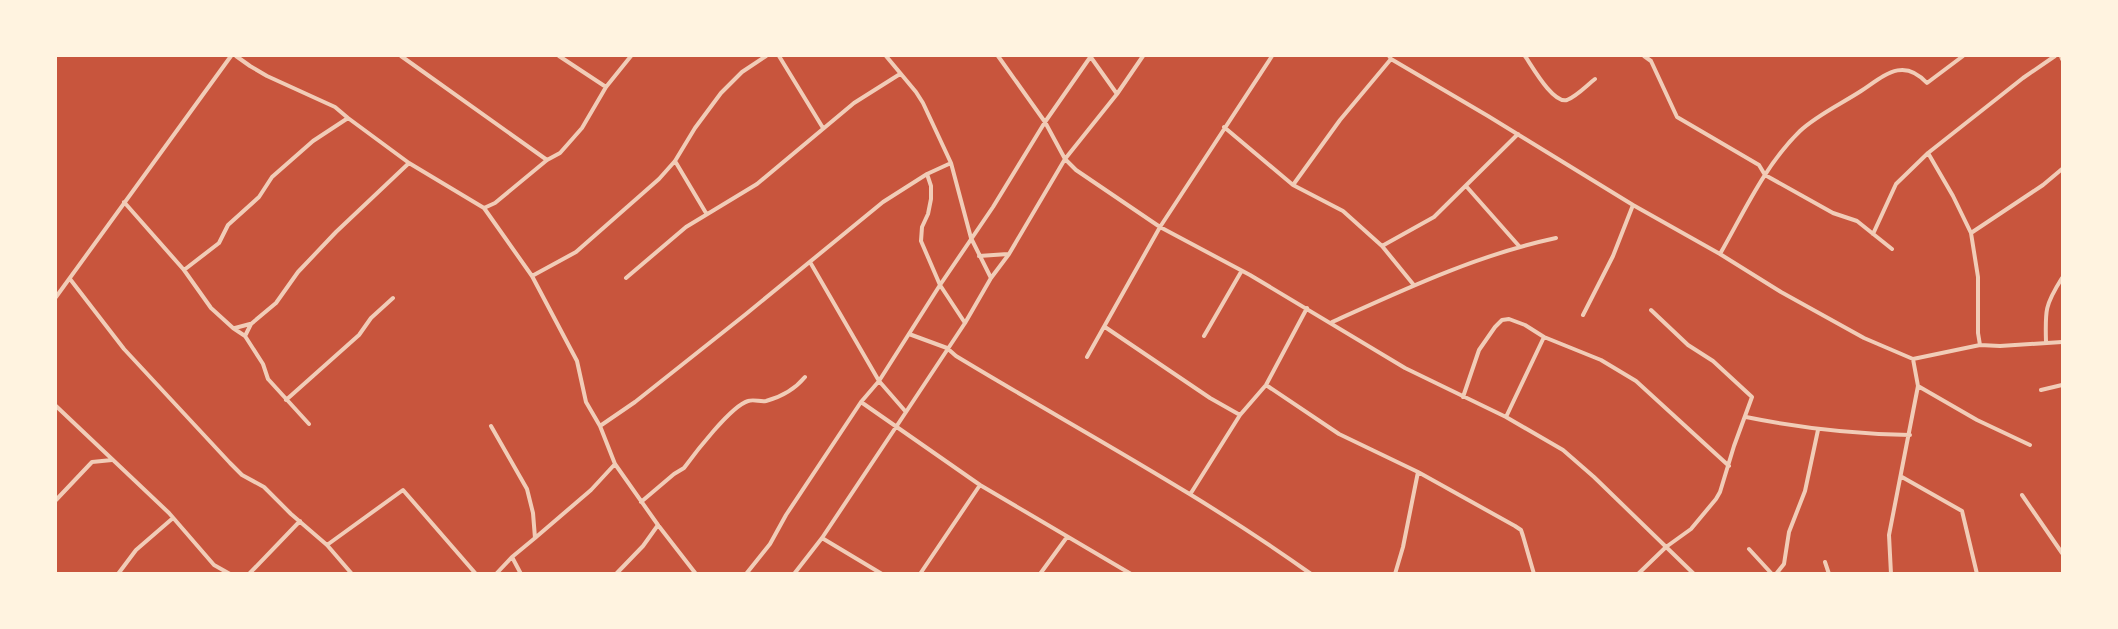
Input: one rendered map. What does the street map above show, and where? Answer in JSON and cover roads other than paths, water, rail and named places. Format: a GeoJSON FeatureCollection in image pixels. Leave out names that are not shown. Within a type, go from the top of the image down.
{"type":"FeatureCollection","features":[{"type":"Feature","properties":{"kind":"street"},"geometry":{"type":"LineString","coordinates":[[56,297],[231,56]]}},
{"type":"Feature","properties":{"kind":"street"},"geometry":{"type":"LineString","coordinates":[[236,56],[267,76],[335,106],[409,163],[484,208],[532,276],[577,361],[586,402],[600,426],[615,465],[696,573]]}},
{"type":"Feature","properties":{"kind":"street"},"geometry":{"type":"LineString","coordinates":[[401,56],[547,160]]}},
{"type":"Feature","properties":{"kind":"street"},"geometry":{"type":"LineString","coordinates":[[559,56],[606,87]]}},
{"type":"Feature","properties":{"kind":"street"},"geometry":{"type":"LineString","coordinates":[[484,208],[495,203],[547,160],[560,153],[582,128],[606,87],[631,56]]}},
{"type":"Feature","properties":{"kind":"street"},"geometry":{"type":"LineString","coordinates":[[532,276],[576,252],[640,197],[675,161],[695,128],[721,93],[742,72],[766,56]]}},
{"type":"Feature","properties":{"kind":"street"},"geometry":{"type":"LineString","coordinates":[[779,56],[824,128]]}},
{"type":"Feature","properties":{"kind":"street"},"geometry":{"type":"LineString","coordinates":[[886,56],[923,103],[951,163],[971,238],[991,278]]}},
{"type":"Feature","properties":{"kind":"street"},"geometry":{"type":"LineString","coordinates":[[998,56],[1045,122],[1065,159],[1076,170],[1160,227],[1331,322],[1405,368],[1506,417],[1563,450],[1603,485],[1694,573]]}},
{"type":"Feature","properties":{"kind":"street"},"geometry":{"type":"LineString","coordinates":[[746,573],[770,543],[861,402],[879,381],[993,207],[1045,122],[1091,56],[1117,94]]}},
{"type":"Feature","properties":{"kind":"street"},"geometry":{"type":"LineString","coordinates":[[794,573],[822,538],[965,323],[1065,159],[1117,94],[1143,56]]}},
{"type":"Feature","properties":{"kind":"street"},"geometry":{"type":"LineString","coordinates":[[1087,357],[1160,227],[1272,56]]}},
{"type":"Feature","properties":{"kind":"street"},"geometry":{"type":"LineString","coordinates":[[1525,56],[1556,98],[1563,101],[1595,79]]}},
{"type":"Feature","properties":{"kind":"street"},"geometry":{"type":"LineString","coordinates":[[1644,56],[1651,61],[1677,117],[1759,165],[1765,175],[1833,213],[1857,221],[1892,249]]}},
{"type":"Feature","properties":{"kind":"street"},"geometry":{"type":"LineString","coordinates":[[1720,254],[1765,175],[1799,132],[1820,115],[1833,110],[1891,70],[1911,70],[1919,74],[1927,83],[1963,56]]}},
{"type":"Feature","properties":{"kind":"street"},"geometry":{"type":"LineString","coordinates":[[1873,234],[1896,184],[1928,153],[2023,78],[2055,56]]}},
{"type":"Feature","properties":{"kind":"street"},"geometry":{"type":"LineString","coordinates":[[1293,185],[1390,57],[1781,292],[1864,338],[1913,359],[1980,345],[2062,342]]}},
{"type":"Feature","properties":{"kind":"street"},"geometry":{"type":"LineString","coordinates":[[626,278],[686,226],[763,180],[854,103],[900,74]]}},
{"type":"Feature","properties":{"kind":"street"},"geometry":{"type":"LineString","coordinates":[[184,270],[219,243],[228,225],[259,196],[272,177],[313,141],[348,118]]}},
{"type":"Feature","properties":{"kind":"street"},"geometry":{"type":"LineString","coordinates":[[1224,128],[1293,185],[1343,211],[1382,246],[1413,284]]}},
{"type":"Feature","properties":{"kind":"street"},"geometry":{"type":"LineString","coordinates":[[1382,246],[1434,217],[1518,134]]}},
{"type":"Feature","properties":{"kind":"street"},"geometry":{"type":"LineString","coordinates":[[1928,153],[1971,233],[1978,277],[1980,345]]}},
{"type":"Feature","properties":{"kind":"street"},"geometry":{"type":"LineString","coordinates":[[675,161],[706,213]]}},
{"type":"Feature","properties":{"kind":"street"},"geometry":{"type":"LineString","coordinates":[[246,336],[251,324],[276,303],[298,272],[336,232],[409,163]]}},
{"type":"Feature","properties":{"kind":"street"},"geometry":{"type":"LineString","coordinates":[[600,426],[635,402],[883,202],[927,174],[951,163]]}},
{"type":"Feature","properties":{"kind":"street"},"geometry":{"type":"LineString","coordinates":[[1971,233],[2043,185],[2062,169]]}},
{"type":"Feature","properties":{"kind":"street"},"geometry":{"type":"LineString","coordinates":[[927,174],[932,186],[931,200],[922,227],[921,241],[940,285],[965,323]]}},
{"type":"Feature","properties":{"kind":"street"},"geometry":{"type":"LineString","coordinates":[[1466,186],[1519,246]]}},
{"type":"Feature","properties":{"kind":"street"},"geometry":{"type":"LineString","coordinates":[[124,202],[184,270],[211,308],[233,328],[246,336],[263,364],[268,379],[309,424]]}},
{"type":"Feature","properties":{"kind":"street"},"geometry":{"type":"LineString","coordinates":[[1583,315],[1613,256],[1633,205]]}},
{"type":"Feature","properties":{"kind":"street"},"geometry":{"type":"LineString","coordinates":[[1331,322],[1413,284],[1519,246],[1556,238]]}},
{"type":"Feature","properties":{"kind":"street"},"geometry":{"type":"LineString","coordinates":[[979,256],[1009,254]]}},
{"type":"Feature","properties":{"kind":"street"},"geometry":{"type":"LineString","coordinates":[[810,262],[879,381],[906,412]]}},
{"type":"Feature","properties":{"kind":"street"},"geometry":{"type":"LineString","coordinates":[[1204,336],[1241,272]]}},
{"type":"Feature","properties":{"kind":"street"},"geometry":{"type":"LineString","coordinates":[[2046,342],[2046,306],[2062,278]]}},
{"type":"Feature","properties":{"kind":"street"},"geometry":{"type":"LineString","coordinates":[[70,279],[118,343],[230,463],[242,475],[264,487],[327,545],[352,573]]}},
{"type":"Feature","properties":{"kind":"street"},"geometry":{"type":"LineString","coordinates":[[286,400],[353,341],[371,318],[393,298]]}},
{"type":"Feature","properties":{"kind":"street"},"geometry":{"type":"LineString","coordinates":[[1191,494],[1240,415],[1266,385],[1307,309]]}},
{"type":"Feature","properties":{"kind":"street"},"geometry":{"type":"LineString","coordinates":[[1638,573],[1666,547],[1691,530],[1720,492],[1752,396],[1713,361],[1688,345],[1651,310]]}},
{"type":"Feature","properties":{"kind":"street"},"geometry":{"type":"LineString","coordinates":[[1464,397],[1479,350],[1502,320],[1509,319],[1525,325],[1544,337],[1601,360],[1636,381],[1729,466]]}},
{"type":"Feature","properties":{"kind":"street"},"geometry":{"type":"LineString","coordinates":[[233,328],[251,324]]}},
{"type":"Feature","properties":{"kind":"street"},"geometry":{"type":"LineString","coordinates":[[1105,327],[1210,398],[1240,415]]}},
{"type":"Feature","properties":{"kind":"street"},"geometry":{"type":"LineString","coordinates":[[909,334],[947,348],[956,356],[1037,405],[1191,494],[1311,573]]}},
{"type":"Feature","properties":{"kind":"street"},"geometry":{"type":"LineString","coordinates":[[1506,417],[1544,337]]}},
{"type":"Feature","properties":{"kind":"street"},"geometry":{"type":"LineString","coordinates":[[1891,573],[1890,535],[1918,386],[1913,359]]}},
{"type":"Feature","properties":{"kind":"street"},"geometry":{"type":"LineString","coordinates":[[641,502],[684,468],[730,413],[746,401],[765,401],[781,396],[805,377]]}},
{"type":"Feature","properties":{"kind":"street"},"geometry":{"type":"LineString","coordinates":[[1266,385],[1339,434],[1418,472],[1521,530],[1534,573]]}},
{"type":"Feature","properties":{"kind":"street"},"geometry":{"type":"LineString","coordinates":[[2041,390],[2062,385]]}},
{"type":"Feature","properties":{"kind":"street"},"geometry":{"type":"LineString","coordinates":[[1918,386],[1977,420],[2030,445]]}},
{"type":"Feature","properties":{"kind":"street"},"geometry":{"type":"LineString","coordinates":[[861,402],[980,485],[1131,573]]}},
{"type":"Feature","properties":{"kind":"street"},"geometry":{"type":"LineString","coordinates":[[56,406],[186,530],[208,560],[230,573]]}},
{"type":"Feature","properties":{"kind":"street"},"geometry":{"type":"LineString","coordinates":[[1746,417],[1818,430],[1862,435],[1910,435]]}},
{"type":"Feature","properties":{"kind":"street"},"geometry":{"type":"LineString","coordinates":[[491,426],[527,489],[533,513],[535,538]]}},
{"type":"Feature","properties":{"kind":"street"},"geometry":{"type":"LineString","coordinates":[[1749,549],[1774,573],[1784,564],[1789,532],[1805,491],[1818,430]]}},
{"type":"Feature","properties":{"kind":"street"},"geometry":{"type":"LineString","coordinates":[[56,500],[92,462],[112,460]]}},
{"type":"Feature","properties":{"kind":"street"},"geometry":{"type":"LineString","coordinates":[[496,573],[591,490],[615,465]]}},
{"type":"Feature","properties":{"kind":"street"},"geometry":{"type":"LineString","coordinates":[[1395,573],[1403,547],[1418,472]]}},
{"type":"Feature","properties":{"kind":"street"},"geometry":{"type":"LineString","coordinates":[[1902,477],[1962,511],[1977,573]]}},
{"type":"Feature","properties":{"kind":"street"},"geometry":{"type":"LineString","coordinates":[[920,573],[980,485]]}},
{"type":"Feature","properties":{"kind":"street"},"geometry":{"type":"LineString","coordinates":[[327,545],[403,490],[476,573]]}},
{"type":"Feature","properties":{"kind":"street"},"geometry":{"type":"LineString","coordinates":[[2022,495],[2062,553]]}},
{"type":"Feature","properties":{"kind":"street"},"geometry":{"type":"LineString","coordinates":[[118,573],[136,550],[173,518]]}},
{"type":"Feature","properties":{"kind":"street"},"geometry":{"type":"LineString","coordinates":[[249,573],[300,521]]}},
{"type":"Feature","properties":{"kind":"street"},"geometry":{"type":"LineString","coordinates":[[616,573],[643,546],[658,525]]}},
{"type":"Feature","properties":{"kind":"street"},"geometry":{"type":"LineString","coordinates":[[1040,573],[1067,537]]}},
{"type":"Feature","properties":{"kind":"street"},"geometry":{"type":"LineString","coordinates":[[822,538],[882,573]]}},
{"type":"Feature","properties":{"kind":"street"},"geometry":{"type":"LineString","coordinates":[[512,557],[521,573]]}},
{"type":"Feature","properties":{"kind":"street"},"geometry":{"type":"LineString","coordinates":[[1825,562],[1829,573]]}}]}
